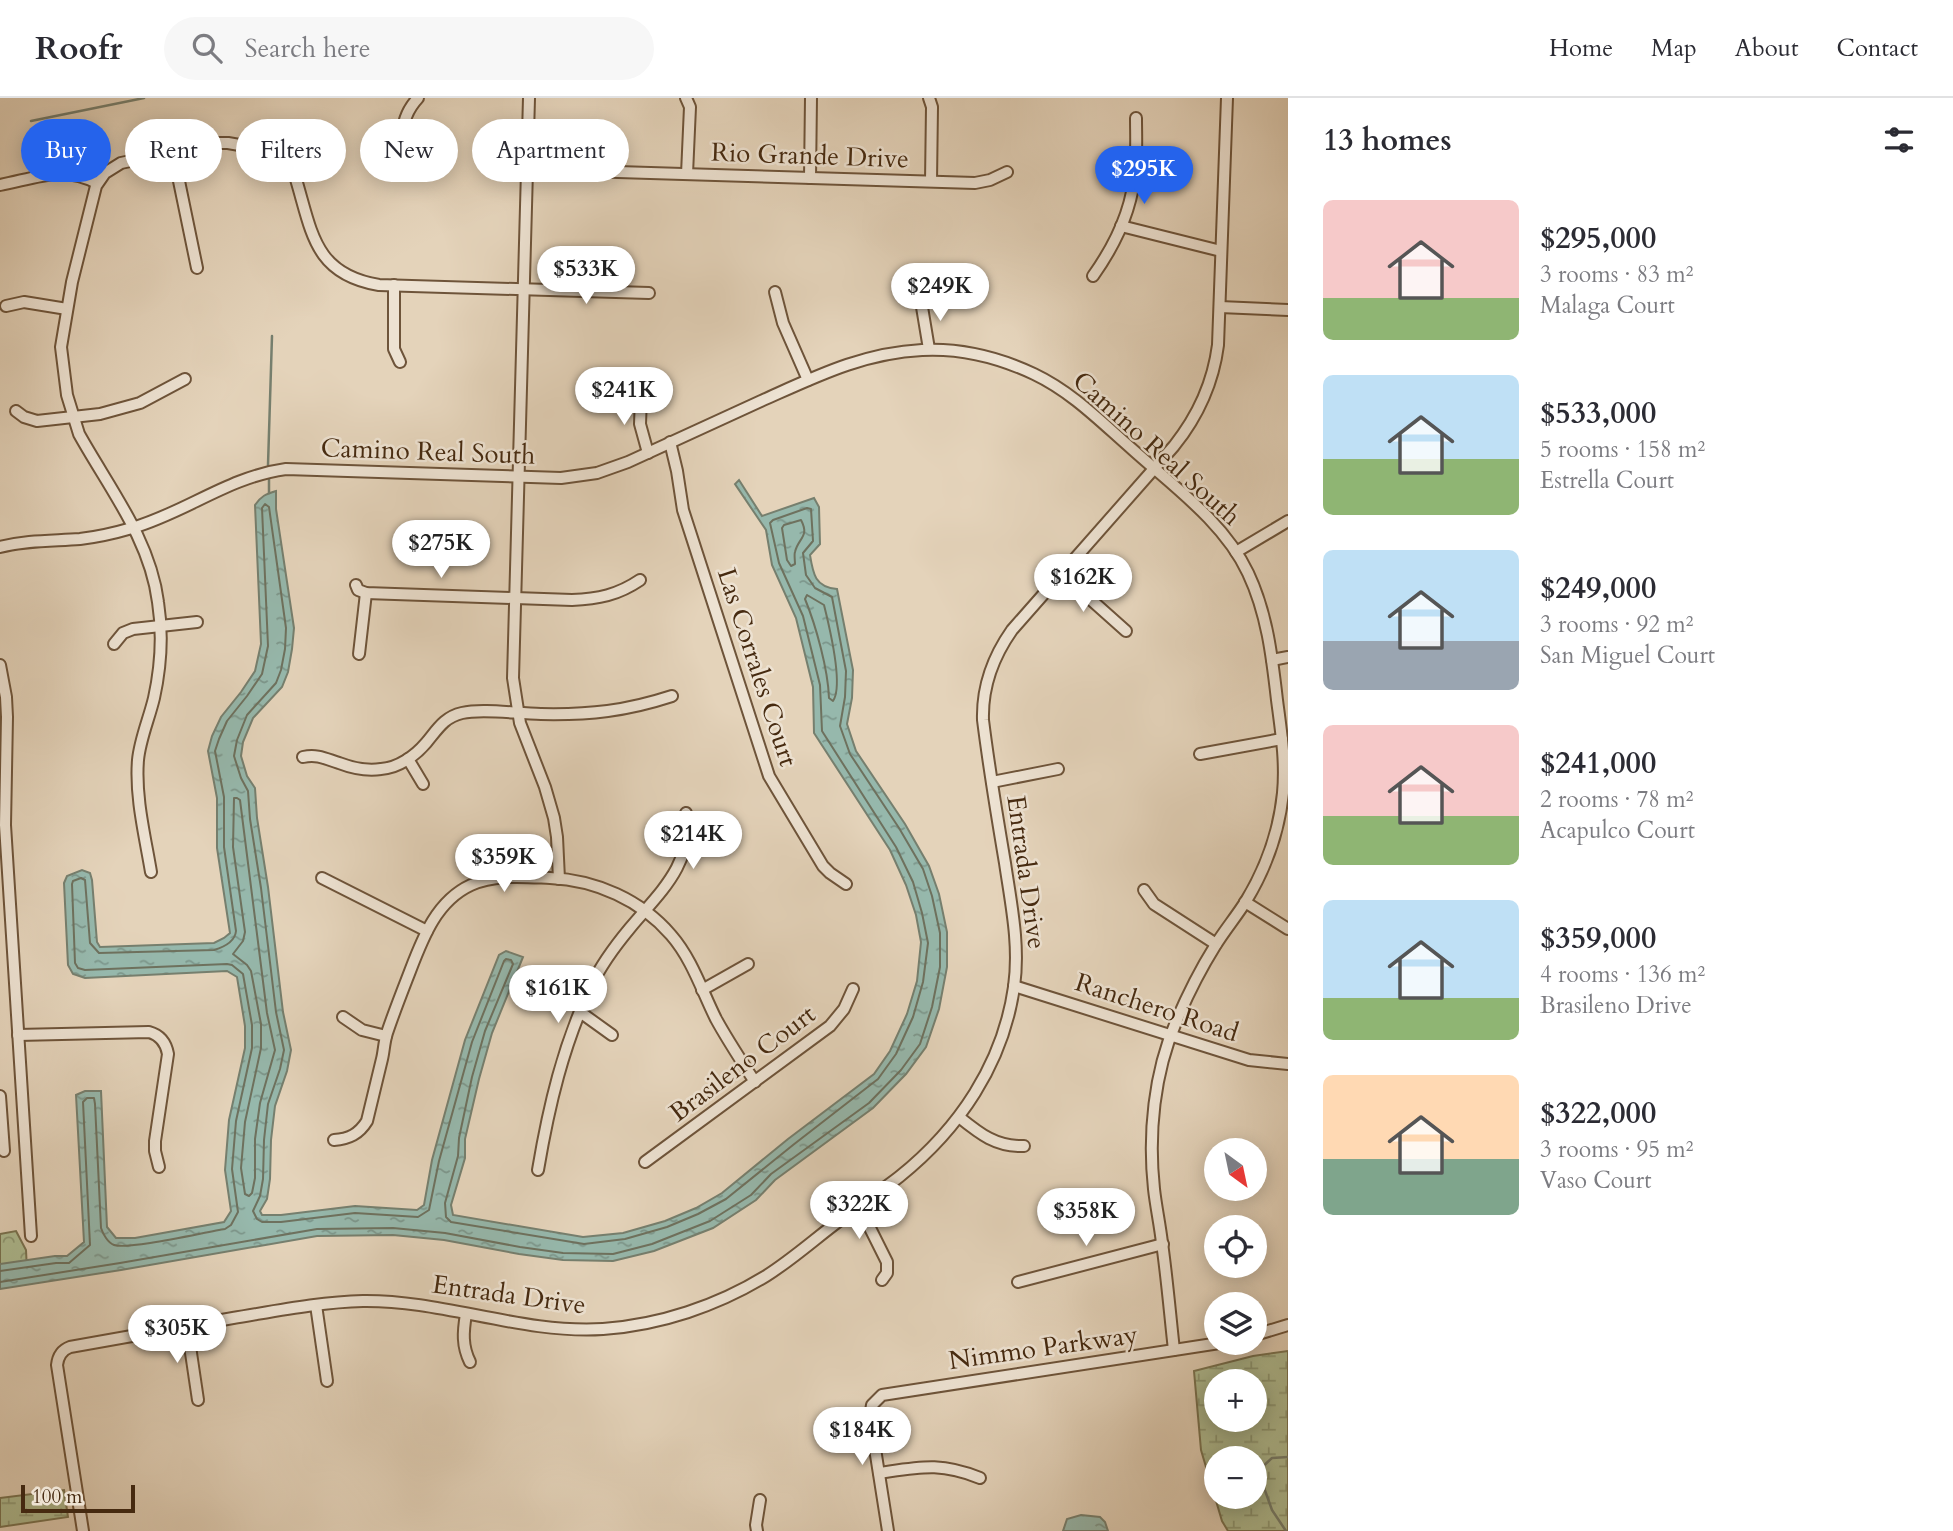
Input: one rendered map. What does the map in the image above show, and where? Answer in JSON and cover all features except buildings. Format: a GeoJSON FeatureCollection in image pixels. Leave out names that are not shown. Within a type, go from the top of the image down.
{"type":"FeatureCollection","features":[{"type":"Feature","properties":{"kind":"street"},"geometry":{"type":"LineString","coordinates":[[406,119],[409,109],[418,98]]}},
{"type":"Feature","properties":{"kind":"street"},"geometry":{"type":"LineString","coordinates":[[528,119],[529,98]]}},
{"type":"Feature","properties":{"kind":"street"},"geometry":{"type":"LineString","coordinates":[[686,98],[690,107],[687,174]]}},
{"type":"Feature","properties":{"kind":"street"},"geometry":{"type":"LineString","coordinates":[[810,178],[811,98]]}},
{"type":"Feature","properties":{"kind":"street"},"geometry":{"type":"LineString","coordinates":[[929,98],[932,107],[931,181]]}},
{"type":"Feature","properties":{"kind":"street","name":"Entrada Drive"},"geometry":{"type":"LineString","coordinates":[[83,1527],[58,1359],[65,1349],[187,1326],[349,1302],[416,1304],[516,1323],[576,1329],[623,1327],[669,1318],[708,1305],[768,1274],[898,1177],[959,1117],[980,1087],[992,1062],[1005,1027],[1014,986],[1015,931],[983,720],[989,676],[995,658],[1012,630],[1183,435],[1208,390],[1218,345],[1227,98]]}},
{"type":"Feature","properties":{"kind":"street"},"geometry":{"type":"LineString","coordinates":[[1093,276],[1112,247],[1132,190],[1136,118]]}},
{"type":"Feature","properties":{"kind":"street"},"geometry":{"type":"LineString","coordinates":[[222,143],[251,147],[276,159],[292,171],[314,238],[326,258],[349,277],[364,282],[394,285],[649,293]]}},
{"type":"Feature","properties":{"kind":"street"},"geometry":{"type":"LineString","coordinates":[[125,162],[105,173],[97,183],[86,220],[61,347],[73,418],[134,528],[154,579],[161,625],[159,669],[141,744],[138,775],[151,872]]}},
{"type":"Feature","properties":{"kind":"street","name":"Rio Grande Drive"},"geometry":{"type":"LineString","coordinates":[[629,172],[979,182],[1007,172]]}},
{"type":"Feature","properties":{"kind":"street"},"geometry":{"type":"LineString","coordinates":[[0,185],[56,173],[66,173],[97,183]]}},
{"type":"Feature","properties":{"kind":"street"},"geometry":{"type":"LineString","coordinates":[[179,182],[197,268]]}},
{"type":"Feature","properties":{"kind":"street"},"geometry":{"type":"LineString","coordinates":[[526,182],[513,678],[518,713],[550,802],[557,837],[559,878]]}},
{"type":"Feature","properties":{"kind":"street"},"geometry":{"type":"LineString","coordinates":[[1121,226],[1221,251]]}},
{"type":"Feature","properties":{"kind":"street"},"geometry":{"type":"LineString","coordinates":[[394,285],[394,349],[400,362]]}},
{"type":"Feature","properties":{"kind":"street"},"geometry":{"type":"LineString","coordinates":[[775,292],[783,323],[808,380]]}},
{"type":"Feature","properties":{"kind":"street"},"geometry":{"type":"LineString","coordinates":[[921,301],[929,349]]}},
{"type":"Feature","properties":{"kind":"street"},"geometry":{"type":"LineString","coordinates":[[6,306],[24,302],[67,309]]}},
{"type":"Feature","properties":{"kind":"street"},"geometry":{"type":"LineString","coordinates":[[1220,307],[1288,310]]}},
{"type":"Feature","properties":{"kind":"street","name":"Camino Real South"},"geometry":{"type":"LineString","coordinates":[[0,547],[30,541],[80,539],[134,528],[252,476],[293,469],[575,477],[611,469],[836,367],[903,351],[929,349],[965,352],[1012,365],[1044,379],[1084,407],[1154,468],[1213,524],[1236,552],[1247,570],[1260,602],[1272,660],[1286,776],[1276,834],[1259,878],[1203,965],[1171,1035],[1158,1081],[1153,1138],[1154,1187],[1174,1350]]}},
{"type":"Feature","properties":{"kind":"street"},"geometry":{"type":"LineString","coordinates":[[16,411],[37,421],[110,412],[140,403],[185,379]]}},
{"type":"Feature","properties":{"kind":"street"},"geometry":{"type":"LineString","coordinates":[[641,397],[639,424],[648,453]]}},
{"type":"Feature","properties":{"kind":"street","name":"Las Corrales Court"},"geometry":{"type":"LineString","coordinates":[[670,442],[683,510],[769,776],[823,866],[846,884]]}},
{"type":"Feature","properties":{"kind":"street"},"geometry":{"type":"LineString","coordinates":[[1236,552],[1288,521]]}},
{"type":"Feature","properties":{"kind":"street"},"geometry":{"type":"LineString","coordinates":[[1061,573],[1126,631]]}},
{"type":"Feature","properties":{"kind":"street"},"geometry":{"type":"LineString","coordinates":[[356,585],[358,590],[366,593],[572,600],[617,593],[640,580]]}},
{"type":"Feature","properties":{"kind":"street"},"geometry":{"type":"LineString","coordinates":[[359,654],[366,593]]}},
{"type":"Feature","properties":{"kind":"street"},"geometry":{"type":"LineString","coordinates":[[114,644],[127,631],[197,622]]}},
{"type":"Feature","properties":{"kind":"street"},"geometry":{"type":"LineString","coordinates":[[1272,660],[1288,657]]}},
{"type":"Feature","properties":{"kind":"street"},"geometry":{"type":"LineString","coordinates":[[0,665],[6,697],[5,825],[31,1236]]}},
{"type":"Feature","properties":{"kind":"street"},"geometry":{"type":"LineString","coordinates":[[303,757],[319,756],[352,767],[380,769],[408,759],[426,743],[438,726],[455,715],[466,712],[604,713],[672,696]]}},
{"type":"Feature","properties":{"kind":"street"},"geometry":{"type":"LineString","coordinates":[[1200,754],[1282,738]]}},
{"type":"Feature","properties":{"kind":"street"},"geometry":{"type":"LineString","coordinates":[[408,759],[423,783]]}},
{"type":"Feature","properties":{"kind":"street"},"geometry":{"type":"LineString","coordinates":[[992,782],[1058,769]]}},
{"type":"Feature","properties":{"kind":"street"},"geometry":{"type":"LineString","coordinates":[[538,1170],[553,1090],[580,1012],[602,966],[665,887],[682,857],[688,835],[686,813]]}},
{"type":"Feature","properties":{"kind":"street"},"geometry":{"type":"LineString","coordinates":[[322,878],[427,931]]}},
{"type":"Feature","properties":{"kind":"street"},"geometry":{"type":"LineString","coordinates":[[334,1140],[352,1136],[367,1121],[386,1036],[435,917],[453,896],[472,884],[495,879],[559,878],[583,882],[613,892],[645,911],[663,926],[680,946],[730,1045],[755,1083]]}},
{"type":"Feature","properties":{"kind":"street"},"geometry":{"type":"LineString","coordinates":[[1144,890],[1154,904],[1216,944]]}},
{"type":"Feature","properties":{"kind":"street"},"geometry":{"type":"LineString","coordinates":[[1245,902],[1288,929]]}},
{"type":"Feature","properties":{"kind":"street"},"geometry":{"type":"LineString","coordinates":[[702,990],[747,964]]}},
{"type":"Feature","properties":{"kind":"street","name":"Ranchero Road"},"geometry":{"type":"LineString","coordinates":[[1014,986],[1249,1060],[1288,1064]]}},
{"type":"Feature","properties":{"kind":"street","name":"Brasileno Court"},"geometry":{"type":"LineString","coordinates":[[645,1162],[830,1026],[844,1009],[853,989]]}},
{"type":"Feature","properties":{"kind":"street"},"geometry":{"type":"LineString","coordinates":[[580,1012],[612,1035]]}},
{"type":"Feature","properties":{"kind":"street"},"geometry":{"type":"LineString","coordinates":[[342,1017],[362,1030],[386,1036]]}},
{"type":"Feature","properties":{"kind":"street"},"geometry":{"type":"LineString","coordinates":[[18,1035],[149,1032],[160,1037],[168,1054],[155,1141],[159,1167]]}},
{"type":"Feature","properties":{"kind":"street"},"geometry":{"type":"LineString","coordinates":[[0,1096],[4,1151]]}},
{"type":"Feature","properties":{"kind":"street"},"geometry":{"type":"LineString","coordinates":[[959,1117],[993,1142],[1024,1146]]}},
{"type":"Feature","properties":{"kind":"street"},"geometry":{"type":"LineString","coordinates":[[859,1206],[887,1262],[887,1273],[882,1280]]}},
{"type":"Feature","properties":{"kind":"street"},"geometry":{"type":"LineString","coordinates":[[1018,1282],[1163,1244]]}},
{"type":"Feature","properties":{"kind":"street"},"geometry":{"type":"LineString","coordinates":[[316,1305],[327,1381]]}},
{"type":"Feature","properties":{"kind":"street"},"geometry":{"type":"LineString","coordinates":[[466,1314],[463,1336],[470,1362]]}},
{"type":"Feature","properties":{"kind":"street"},"geometry":{"type":"LineString","coordinates":[[1267,1331],[1288,1325]]}},
{"type":"Feature","properties":{"kind":"street"},"geometry":{"type":"LineString","coordinates":[[187,1326],[198,1399]]}},
{"type":"Feature","properties":{"kind":"street","name":"Nimmo Parkway"},"geometry":{"type":"LineString","coordinates":[[879,1473],[870,1417],[872,1405],[877,1398],[887,1393],[1204,1345]]}},
{"type":"Feature","properties":{"kind":"street"},"geometry":{"type":"LineString","coordinates":[[888,1531],[879,1473],[927,1466],[960,1470],[980,1478]]}},
{"type":"Feature","properties":{"kind":"street"},"geometry":{"type":"LineString","coordinates":[[757,1531],[760,1500]]}},
{"type":"Feature","properties":{"kind":"green space"},"geometry":{"type":"Polygon","coordinates":[[[16,1231],[26,1250],[27,1271],[0,1276],[0,1234],[16,1231]]]}},
{"type":"Feature","properties":{"kind":"green space"},"geometry":{"type":"Polygon","coordinates":[[[1288,1351],[1288,1531],[1228,1531],[1222,1521],[1218,1509],[1267,1509],[1267,1446],[1204,1446],[1204,1460],[1194,1371],[1253,1356],[1288,1351]]]}},
{"type":"Feature","properties":{"kind":"green space"},"geometry":{"type":"Polygon","coordinates":[[[64,1490],[68,1517],[0,1527],[0,1498],[64,1490]]]}},
{"type":"Feature","properties":{"kind":"water"},"geometry":{"type":"Polygon","coordinates":[[[739,480],[762,516],[814,498],[819,507],[820,544],[810,555],[816,578],[824,586],[837,589],[853,670],[847,724],[856,751],[905,824],[929,866],[939,894],[947,932],[947,967],[939,1009],[926,1047],[906,1074],[873,1108],[775,1180],[756,1200],[713,1228],[654,1251],[613,1261],[563,1260],[444,1240],[393,1235],[317,1236],[0,1289],[0,1264],[67,1256],[84,1242],[76,1095],[85,1091],[101,1091],[107,1227],[116,1238],[135,1238],[224,1222],[231,1211],[225,1170],[229,1120],[245,1048],[245,1026],[237,977],[227,971],[85,978],[73,974],[68,965],[64,883],[67,876],[82,870],[90,873],[97,942],[100,947],[214,943],[230,933],[217,848],[217,798],[208,751],[221,717],[255,671],[261,644],[255,505],[259,499],[276,491],[276,509],[294,628],[292,649],[282,687],[253,718],[243,742],[241,756],[247,776],[255,788],[283,1012],[291,1050],[275,1106],[270,1179],[267,1199],[260,1211],[262,1215],[355,1206],[417,1210],[424,1205],[432,1160],[465,1040],[499,955],[506,951],[523,957],[492,1033],[479,1079],[465,1139],[465,1158],[451,1205],[453,1215],[583,1237],[623,1233],[665,1221],[722,1193],[874,1074],[890,1051],[907,1014],[917,981],[921,942],[916,915],[890,850],[814,733],[813,687],[796,618],[772,565],[766,530],[735,484],[739,480]]]}},
{"type":"Feature","properties":{"kind":"water"},"geometry":{"type":"Polygon","coordinates":[[[1081,1515],[1100,1517],[1108,1531],[1063,1531],[1067,1519],[1081,1515]]]}},
{"type":"Feature","properties":{"kind":"waterway"},"geometry":{"type":"LineString","coordinates":[[41,119],[144,98]]}},
{"type":"Feature","properties":{"kind":"waterway"},"geometry":{"type":"LineString","coordinates":[[268,465],[272,336]]}},
{"type":"Feature","properties":{"kind":"waterway"},"geometry":{"type":"LineString","coordinates":[[269,479],[269,493]]}},
{"type":"Feature","properties":{"kind":"waterway"},"geometry":{"type":"LineString","coordinates":[[1286,1531],[1272,1510],[1258,1471],[1272,1458],[1288,1457]]}}]}
